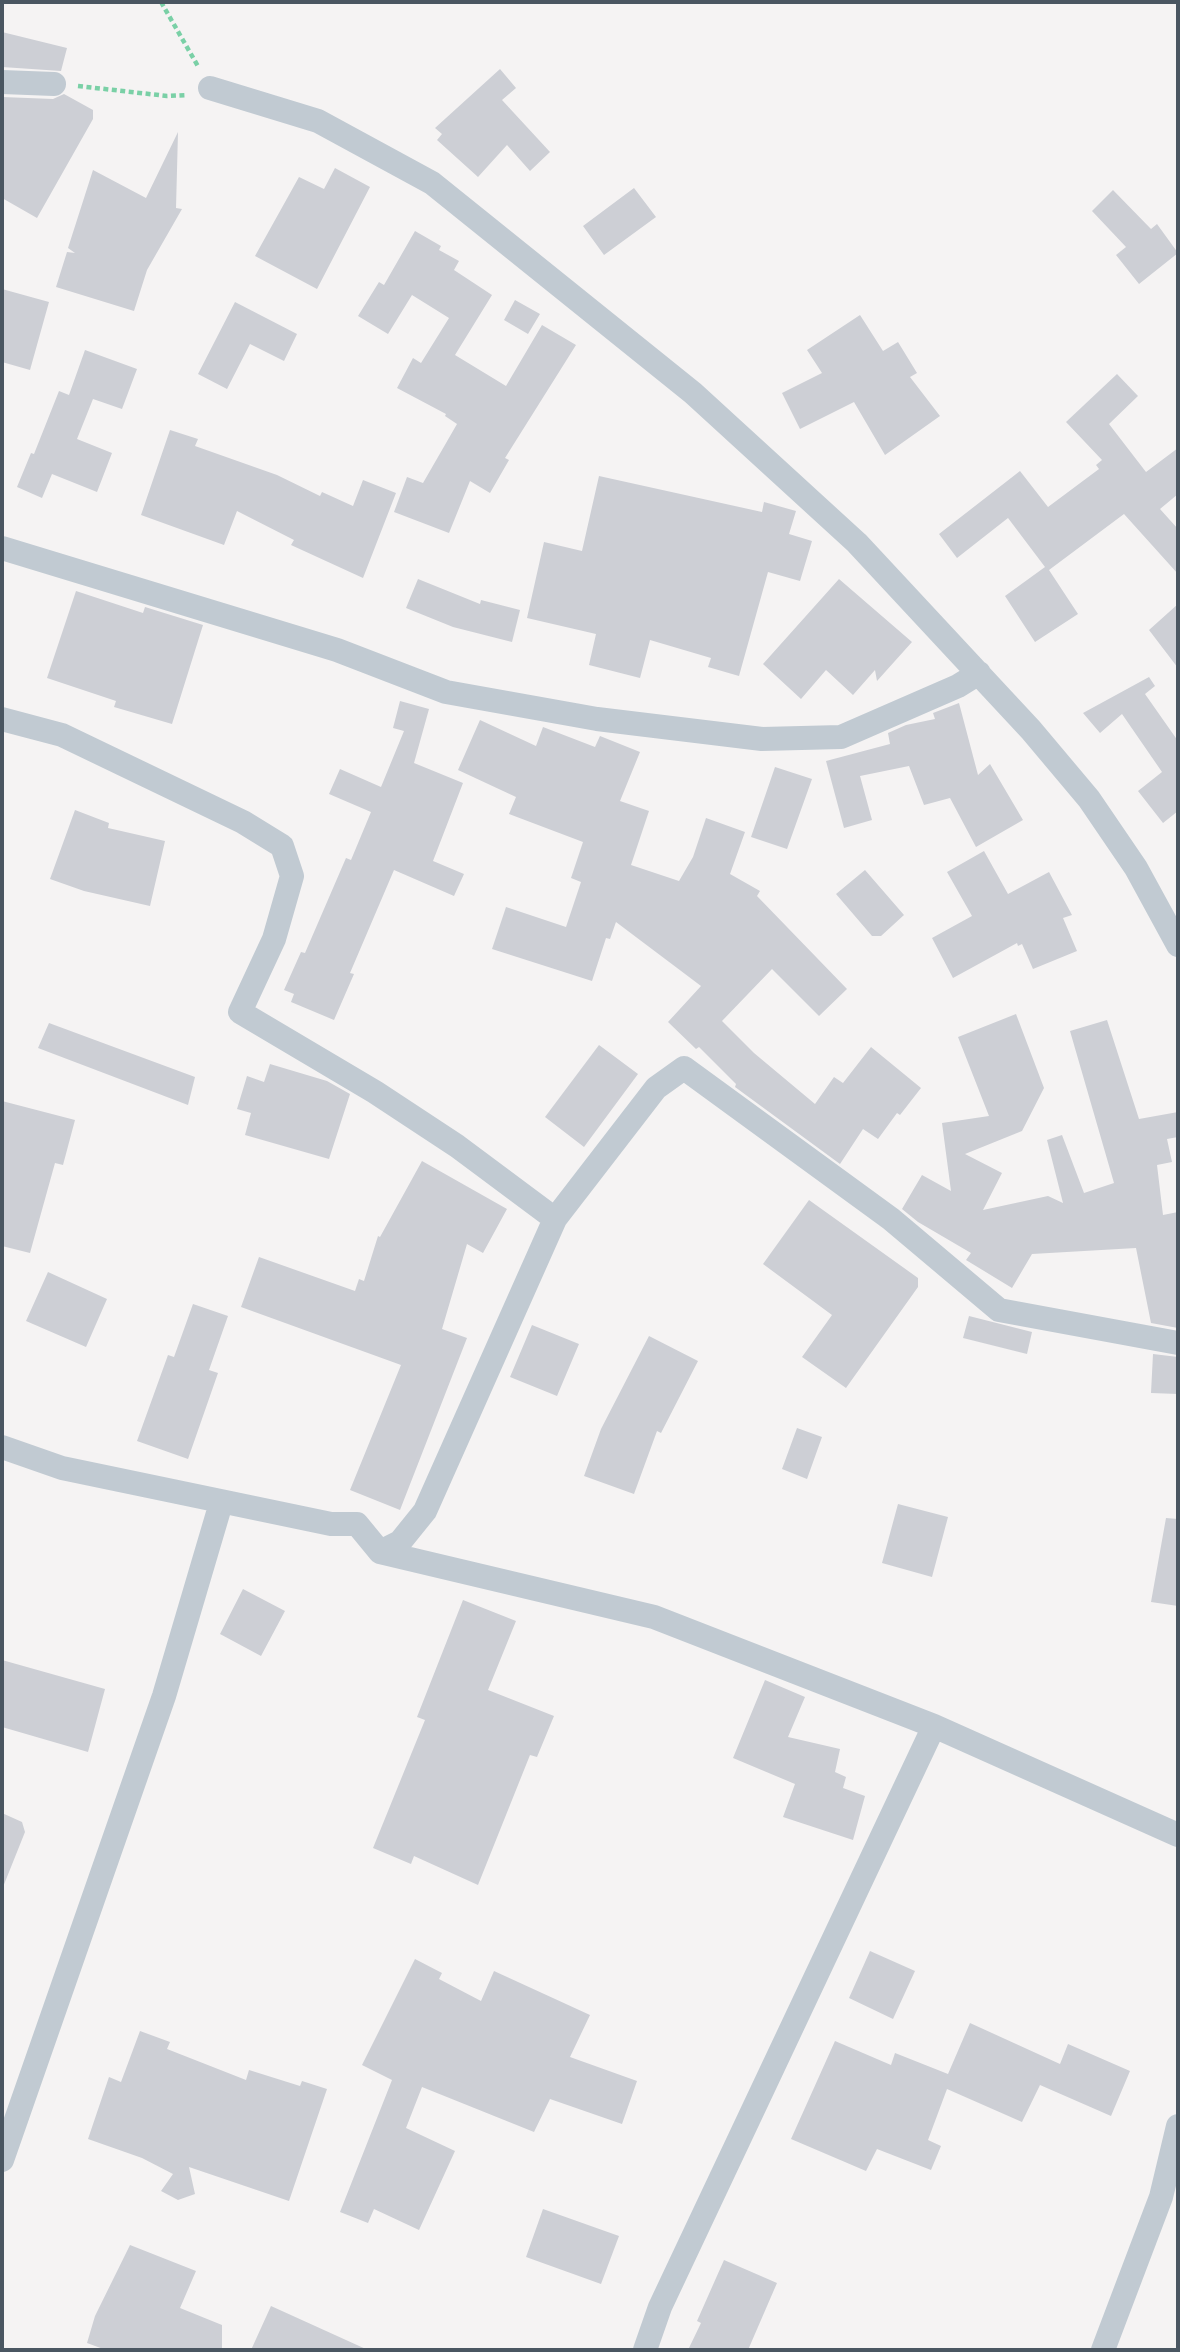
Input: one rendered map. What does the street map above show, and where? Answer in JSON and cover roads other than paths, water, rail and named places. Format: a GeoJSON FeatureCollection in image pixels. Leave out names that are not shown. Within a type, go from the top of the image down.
{"type":"FeatureCollection","features":[{"type":"Feature","properties":{"kind":"street"},"geometry":{"type":"LineString","coordinates":[[2,82],[54,84]]}},
{"type":"Feature","properties":{"kind":"street"},"geometry":{"type":"LineString","coordinates":[[210,88],[318,121],[432,183],[693,393],[857,543],[979,673],[1089,800],[1136,868],[1178,945]]}},
{"type":"Feature","properties":{"kind":"street"},"geometry":{"type":"LineString","coordinates":[[2,548],[337,650],[446,692],[597,719],[762,739],[841,737],[958,686],[979,673]]}},
{"type":"Feature","properties":{"kind":"street"},"geometry":{"type":"LineString","coordinates":[[2,719],[62,735],[243,822],[282,846],[292,876],[274,939],[240,1012],[375,1092],[457,1146],[555,1219]]}},
{"type":"Feature","properties":{"kind":"street"},"geometry":{"type":"LineString","coordinates":[[380,1552],[400,1542],[425,1511],[555,1219],[656,1088],[684,1068],[891,1219],[999,1310],[1178,1343]]}},
{"type":"Feature","properties":{"kind":"street"},"geometry":{"type":"LineString","coordinates":[[2,1447],[62,1468],[221,1503],[331,1524],[357,1524],[380,1552],[654,1617],[934,1726],[1178,1835]]}},
{"type":"Feature","properties":{"kind":"street"},"geometry":{"type":"LineString","coordinates":[[2,2160],[164,1696],[221,1503]]}},
{"type":"Feature","properties":{"kind":"street"},"geometry":{"type":"LineString","coordinates":[[645,2350],[660,2307],[934,1726]]}},
{"type":"Feature","properties":{"kind":"street"},"geometry":{"type":"LineString","coordinates":[[1103,2350],[1161,2197],[1178,2126]]}}]}
